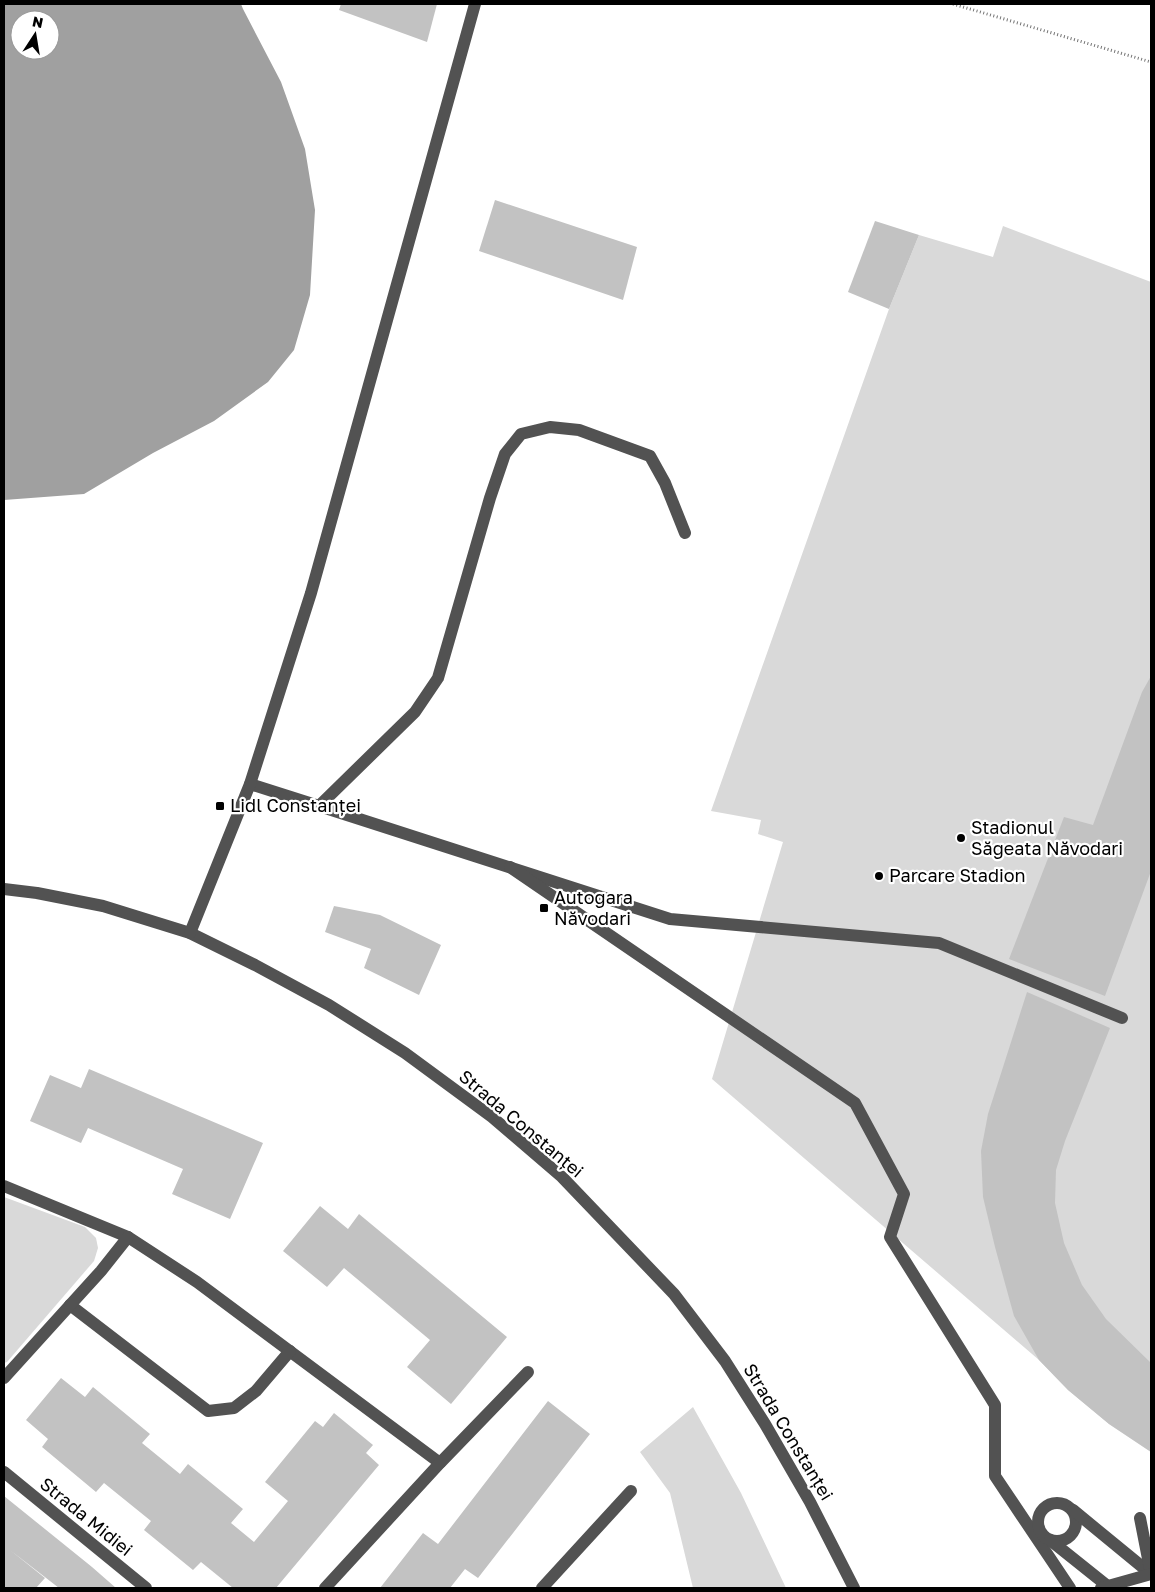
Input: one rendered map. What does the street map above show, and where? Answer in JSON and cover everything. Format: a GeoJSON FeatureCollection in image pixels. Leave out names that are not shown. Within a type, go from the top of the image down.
{"type":"FeatureCollection","features":[{"type":"Feature","properties":{"kind":"street"},"geometry":{"type":"LineString","coordinates":[[190,933],[250,784],[311,593],[474,4]]}},
{"type":"Feature","properties":{"kind":"street"},"geometry":{"type":"LineString","coordinates":[[319,806],[415,712],[438,678],[490,498],[506,454],[521,434],[550,427],[579,430],[650,456],[665,483],[685,533]]}},
{"type":"Feature","properties":{"kind":"street"},"geometry":{"type":"LineString","coordinates":[[250,784],[670,919],[939,943],[1122,1018]]}},
{"type":"Feature","properties":{"kind":"street"},"geometry":{"type":"LineString","coordinates":[[510,867],[855,1103],[904,1194],[890,1237],[995,1405],[995,1476],[1070,1588]]}},
{"type":"Feature","properties":{"kind":"street","name":"Strada Constanței"},"geometry":{"type":"LineString","coordinates":[[4,889],[37,893],[103,906],[190,933],[256,965],[329,1005],[405,1053],[492,1117],[562,1177],[674,1294],[725,1361],[765,1424],[810,1502],[854,1588]]}},
{"type":"Feature","properties":{"kind":"street"},"geometry":{"type":"LineString","coordinates":[[4,1186],[128,1238],[197,1282],[440,1463]]}},
{"type":"Feature","properties":{"kind":"street"},"geometry":{"type":"LineString","coordinates":[[4,1378],[101,1271],[128,1238]]}},
{"type":"Feature","properties":{"kind":"street"},"geometry":{"type":"LineString","coordinates":[[70,1305],[208,1411],[234,1408],[256,1391],[290,1351]]}},
{"type":"Feature","properties":{"kind":"street"},"geometry":{"type":"LineString","coordinates":[[325,1588],[440,1463],[528,1372]]}},
{"type":"Feature","properties":{"kind":"street","name":"Strada Midiei"},"geometry":{"type":"LineString","coordinates":[[4,1472],[146,1588]]}},
{"type":"Feature","properties":{"kind":"street"},"geometry":{"type":"LineString","coordinates":[[542,1588],[631,1491]]}},
{"type":"Feature","properties":{"kind":"street"},"geometry":{"type":"LineString","coordinates":[[1069,1506],[1076,1517],[1076,1524],[1074,1530],[1066,1539],[1053,1541],[1043,1535],[1038,1524],[1041,1512],[1050,1504],[1056,1503],[1069,1506],[1151,1574]]}},
{"type":"Feature","properties":{"kind":"street"},"geometry":{"type":"LineString","coordinates":[[1140,1518],[1151,1574]]}},
{"type":"Feature","properties":{"kind":"street"},"geometry":{"type":"LineString","coordinates":[[1048,1538],[1106,1588],[1151,1574]]}},
{"type":"Feature","properties":{"kind":"path"},"geometry":{"type":"LineString","coordinates":[[953,4],[1151,62]]}},
{"type":"Feature","properties":{"kind":"shaded area"},"geometry":{"type":"Polygon","coordinates":[[[4,4],[241,4],[281,82],[305,149],[315,210],[310,295],[294,350],[268,382],[214,421],[153,453],[84,494],[4,500],[4,4]]]}},
{"type":"Feature","properties":{"kind":"shaded area","name":"Stadionul Săgeata Năvodari"},"geometry":{"type":"Polygon","coordinates":[[[1003,226],[1151,282],[1151,1452],[1109,1424],[1068,1390],[1039,1360],[712,1079],[783,842],[758,834],[761,820],[711,811],[889,309],[919,235],[993,257],[1003,226]]]}},
{"type":"Feature","properties":{"kind":"shaded area"},"geometry":{"type":"Polygon","coordinates":[[[4,1197],[85,1227],[96,1238],[98,1248],[94,1261],[7,1362],[4,1363],[4,1197]]]}},
{"type":"Feature","properties":{"kind":"shaded area"},"geometry":{"type":"Polygon","coordinates":[[[693,1407],[741,1493],[786,1588],[693,1588],[670,1493],[640,1452],[693,1407]]]}},
{"type":"Feature","properties":{"kind":"building"},"geometry":{"type":"Polygon","coordinates":[[[341,4],[437,4],[427,42],[339,10],[341,4]]]}},
{"type":"Feature","properties":{"kind":"building"},"geometry":{"type":"Polygon","coordinates":[[[495,200],[637,247],[623,300],[479,251],[495,200]]]}},
{"type":"Feature","properties":{"kind":"building"},"geometry":{"type":"Polygon","coordinates":[[[875,221],[919,235],[889,309],[848,292],[875,221]]]}},
{"type":"Feature","properties":{"kind":"building"},"geometry":{"type":"Polygon","coordinates":[[[1151,676],[1151,871],[1105,996],[1009,959],[1064,817],[1093,825],[1142,692],[1151,676]]]}},
{"type":"Feature","properties":{"kind":"building"},"geometry":{"type":"Polygon","coordinates":[[[334,906],[380,915],[441,945],[419,995],[364,968],[371,949],[325,932],[334,906]]]}},
{"type":"Feature","properties":{"kind":"building"},"geometry":{"type":"Polygon","coordinates":[[[1027,992],[1110,1028],[1065,1141],[1056,1170],[1055,1203],[1064,1243],[1082,1285],[1106,1319],[1151,1363],[1151,1452],[1109,1424],[1068,1390],[1039,1360],[1014,1316],[995,1247],[983,1197],[981,1151],[988,1114],[1027,992]]]}},
{"type":"Feature","properties":{"kind":"building"},"geometry":{"type":"Polygon","coordinates":[[[89,1069],[263,1143],[230,1219],[172,1194],[183,1169],[88,1128],[81,1143],[30,1121],[50,1075],[81,1088],[89,1069]]]}},
{"type":"Feature","properties":{"kind":"building"},"geometry":{"type":"Polygon","coordinates":[[[320,1206],[348,1229],[359,1214],[507,1337],[451,1404],[407,1367],[430,1340],[344,1268],[327,1287],[283,1251],[320,1206]]]}},
{"type":"Feature","properties":{"kind":"building"},"geometry":{"type":"Polygon","coordinates":[[[61,1378],[85,1397],[93,1387],[150,1434],[142,1443],[180,1474],[188,1464],[243,1509],[231,1523],[254,1542],[288,1501],[265,1482],[315,1421],[323,1427],[334,1413],[373,1445],[366,1453],[379,1465],[276,1588],[233,1588],[201,1562],[193,1570],[144,1530],[151,1521],[104,1483],[96,1492],[42,1447],[48,1439],[26,1420],[61,1378]]]}},
{"type":"Feature","properties":{"kind":"building"},"geometry":{"type":"Polygon","coordinates":[[[548,1401],[590,1434],[478,1578],[465,1569],[450,1588],[380,1588],[423,1533],[438,1544],[548,1401]]]}},
{"type":"Feature","properties":{"kind":"building"},"geometry":{"type":"Polygon","coordinates":[[[4,1496],[116,1588],[59,1588],[10,1550],[45,1578],[36,1588],[4,1588],[4,1496]]]}},
{"type":"Feature","properties":{"kind":"place","name":"Lidl Constanței"},"geometry":{"type":"Point","coordinates":[220,806]}},
{"type":"Feature","properties":{"kind":"place","name":"Stadionul Săgeata Năvodari"},"geometry":{"type":"Point","coordinates":[961,838]}},
{"type":"Feature","properties":{"kind":"place","name":"Parcare Stadion"},"geometry":{"type":"Point","coordinates":[879,876]}},
{"type":"Feature","properties":{"kind":"place","name":"Autogara Năvodari"},"geometry":{"type":"Point","coordinates":[544,908]}}]}
